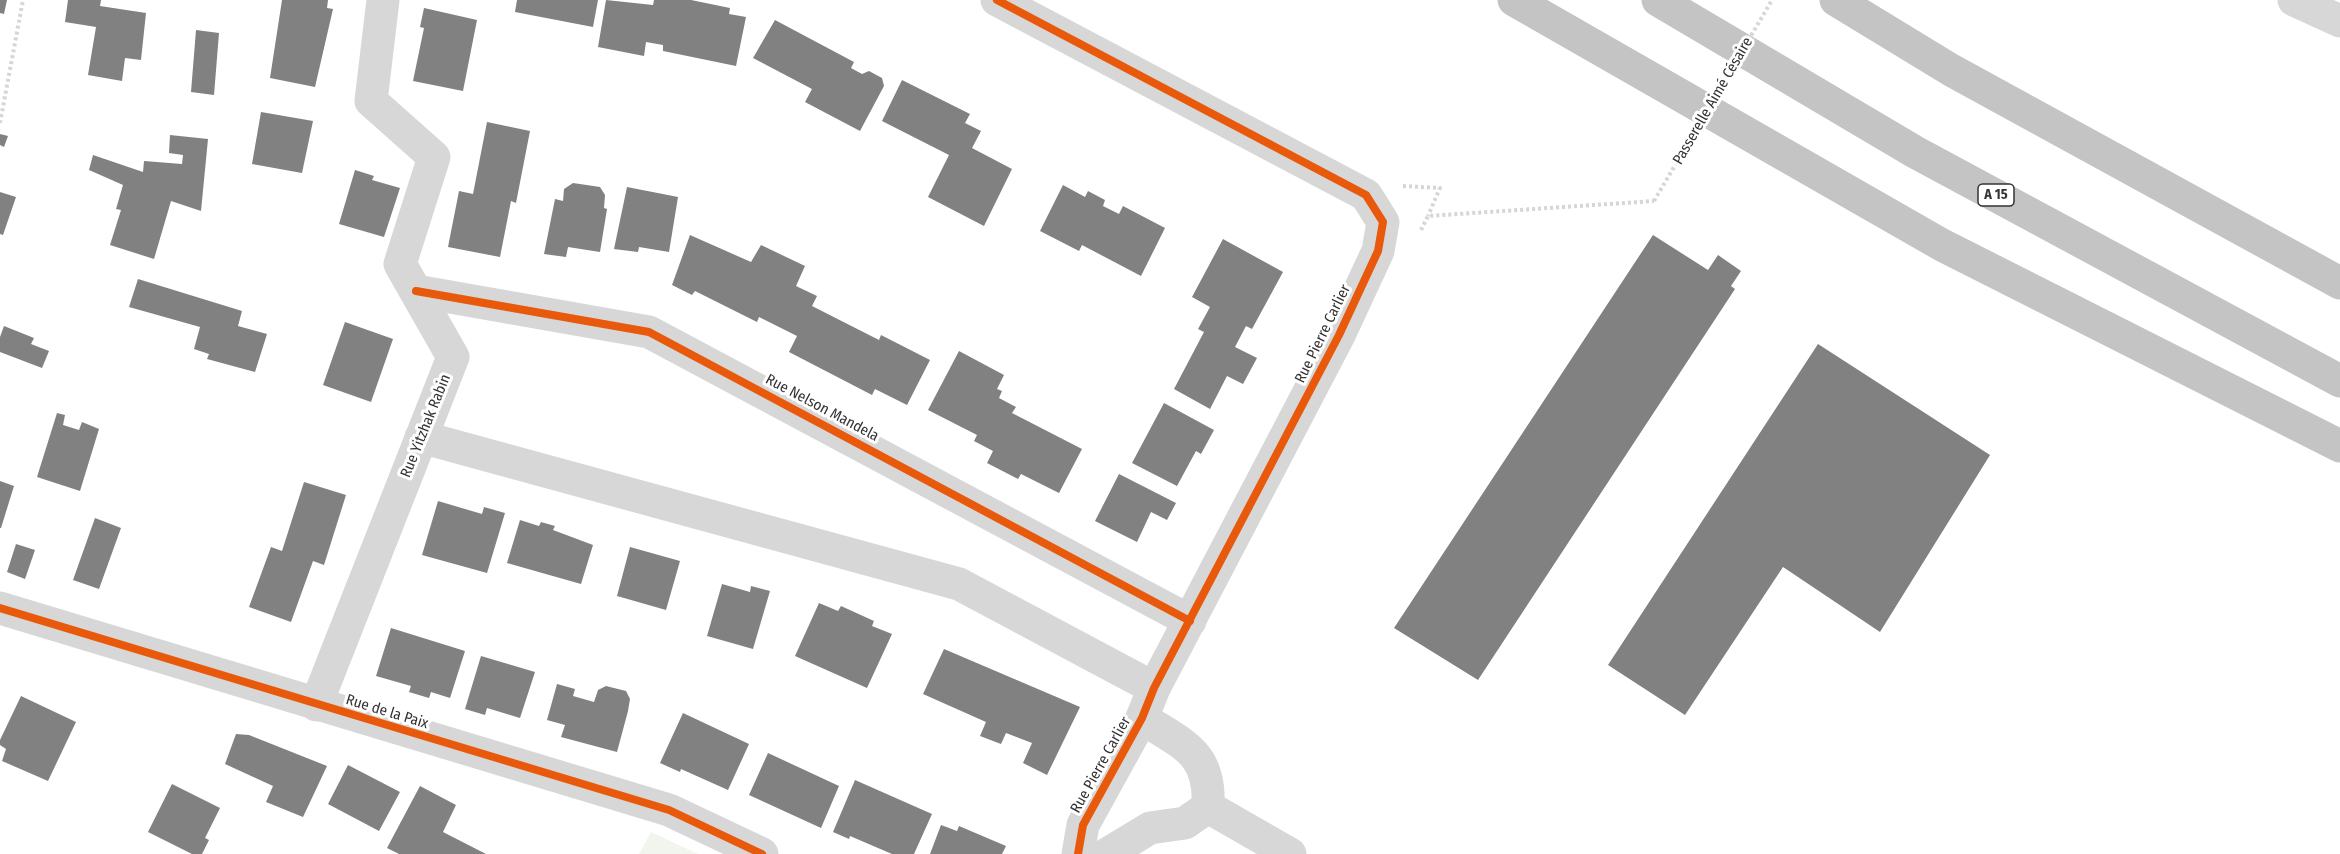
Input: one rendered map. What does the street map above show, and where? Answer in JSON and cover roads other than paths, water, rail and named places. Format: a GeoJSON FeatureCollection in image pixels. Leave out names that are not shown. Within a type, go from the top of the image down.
{"type":"FeatureCollection","features":[{"type":"Feature","properties":{"kind":"highway"},"geometry":{"type":"LineString","coordinates":[[1514,0],[1942,245],[2340,446]]}},
{"type":"Feature","properties":{"kind":"highway","name":"A 15"},"geometry":{"type":"LineString","coordinates":[[1658,0],[1916,152],[2340,381]]}},
{"type":"Feature","properties":{"kind":"highway"},"geometry":{"type":"LineString","coordinates":[[1836,0],[1951,70],[2340,283]]}},
{"type":"Feature","properties":{"kind":"street","name":"Rue Yitzhak Rabin"},"geometry":{"type":"LineString","coordinates":[[316,705],[453,357],[400,264],[434,156],[371,101],[383,0]]}},
{"type":"Feature","properties":{"kind":"street","name":"Rue Pierre Carlier"},"geometry":{"type":"LineString","coordinates":[[997,0],[1366,195],[1383,222],[1378,251],[1340,335],[1083,825],[1078,854]]}},
{"type":"Feature","properties":{"kind":"street"},"geometry":{"type":"LineString","coordinates":[[2294,0],[2340,21]]}},
{"type":"Feature","properties":{"kind":"street","name":"Rue Nelson Mandela"},"geometry":{"type":"LineString","coordinates":[[416,291],[649,332],[1190,621]]}},
{"type":"Feature","properties":{"kind":"street"},"geometry":{"type":"LineString","coordinates":[[421,437],[959,584],[1148,703]]}},
{"type":"Feature","properties":{"kind":"street","name":"Rue de la Paix"},"geometry":{"type":"LineString","coordinates":[[0,608],[669,810],[762,854]]}},
{"type":"Feature","properties":{"kind":"street","name":"Rue Pierre Carlier"},"geometry":{"type":"LineString","coordinates":[[1148,703],[1185,747],[1204,765],[1209,786],[1208,807]]}},
{"type":"Feature","properties":{"kind":"street"},"geometry":{"type":"LineString","coordinates":[[1107,854],[1150,828],[1185,823],[1208,807],[1290,854]]}}]}
